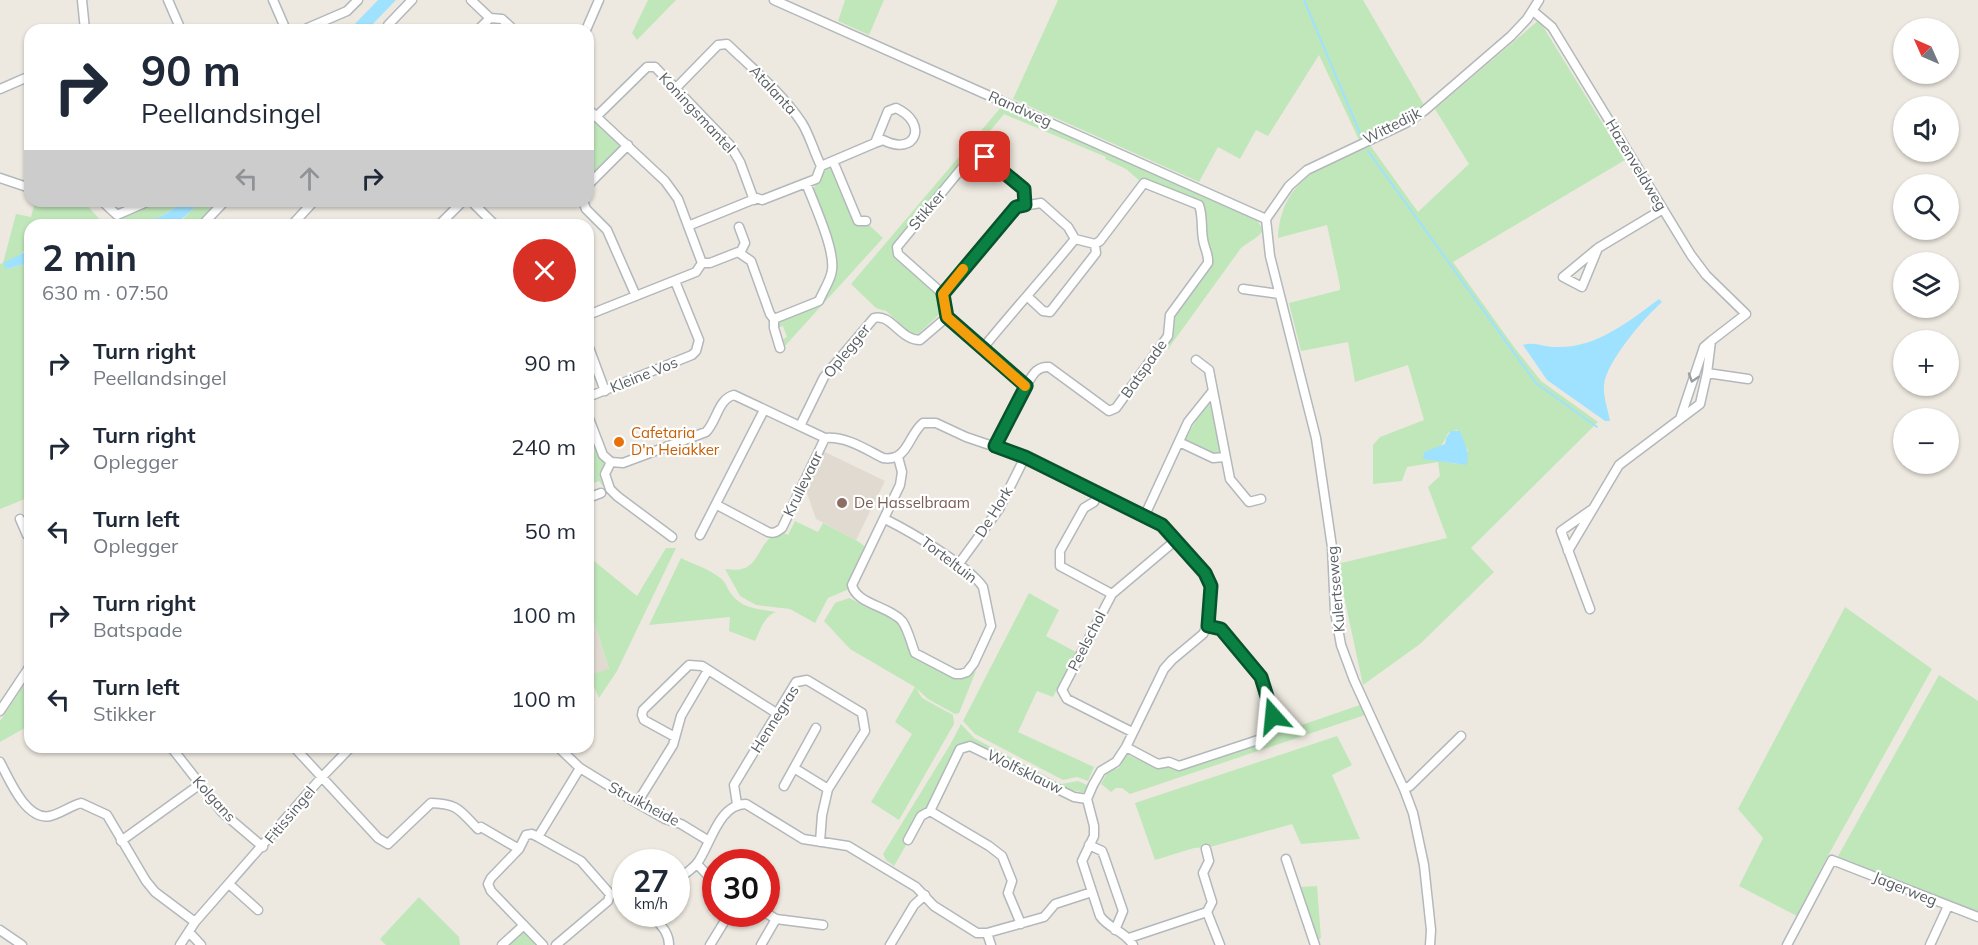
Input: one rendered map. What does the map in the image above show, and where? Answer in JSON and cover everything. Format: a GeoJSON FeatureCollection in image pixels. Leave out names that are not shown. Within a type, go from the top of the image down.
{"type":"FeatureCollection","features":[{"type":"Feature","properties":{"kind":"street"},"geometry":{"type":"LineString","coordinates":[[82,0],[84,24]]}},
{"type":"Feature","properties":{"kind":"street"},"geometry":{"type":"LineString","coordinates":[[168,0],[178,24]]}},
{"type":"Feature","properties":{"kind":"street"},"geometry":{"type":"LineString","coordinates":[[273,0],[283,24]]}},
{"type":"Feature","properties":{"kind":"street"},"geometry":{"type":"LineString","coordinates":[[317,24],[347,11],[358,0]]}},
{"type":"Feature","properties":{"kind":"street"},"geometry":{"type":"LineString","coordinates":[[388,24],[412,0]]}},
{"type":"Feature","properties":{"kind":"street"},"geometry":{"type":"LineString","coordinates":[[471,0],[490,18],[502,19],[507,24]]}},
{"type":"Feature","properties":{"kind":"street"},"geometry":{"type":"LineString","coordinates":[[589,24],[599,0]]}},
{"type":"Feature","properties":{"kind":"street","name":"Randweg"},"geometry":{"type":"LineString","coordinates":[[774,0],[1266,219]]}},
{"type":"Feature","properties":{"kind":"street","name":"Wittedijk"},"geometry":{"type":"LineString","coordinates":[[1266,219],[1280,196],[1307,170],[1406,123],[1424,111],[1511,36],[1533,11],[1539,0]]}},
{"type":"Feature","properties":{"kind":"street","name":"Hazenveldweg"},"geometry":{"type":"LineString","coordinates":[[1533,11],[1552,27],[1691,255],[1706,275],[1746,314],[1711,341]]}},
{"type":"Feature","properties":{"kind":"street"},"geometry":{"type":"LineString","coordinates":[[484,24],[490,18]]}},
{"type":"Feature","properties":{"kind":"street","name":"Atalanta"},"geometry":{"type":"LineString","coordinates":[[676,88],[718,45],[727,44],[782,97],[795,113],[804,126],[821,166]]}},
{"type":"Feature","properties":{"kind":"street","name":"Koningsmantel"},"geometry":{"type":"LineString","coordinates":[[596,117],[647,67],[655,67],[730,144],[740,162],[754,200]]}},
{"type":"Feature","properties":{"kind":"street"},"geometry":{"type":"LineString","coordinates":[[0,88],[24,78]]}},
{"type":"Feature","properties":{"kind":"street"},"geometry":{"type":"LineString","coordinates":[[688,226],[816,179],[821,166],[875,143],[883,141],[894,146],[908,143],[916,130],[914,122],[903,111],[896,108],[888,111],[875,143]]}},
{"type":"Feature","properties":{"kind":"street"},"geometry":{"type":"LineString","coordinates":[[596,117],[628,145],[665,182],[678,199],[702,263]]}},
{"type":"Feature","properties":{"kind":"street"},"geometry":{"type":"LineString","coordinates":[[594,179],[628,145]]}},
{"type":"Feature","properties":{"kind":"street","name":"Stikker"},"geometry":{"type":"LineString","coordinates":[[943,294],[898,254],[897,247],[972,157],[981,155],[985,157],[1024,189],[1025,205]]}},
{"type":"Feature","properties":{"kind":"street"},"geometry":{"type":"LineString","coordinates":[[833,161],[858,221],[866,221]]}},
{"type":"Feature","properties":{"kind":"street"},"geometry":{"type":"LineString","coordinates":[[0,178],[24,186]]}},
{"type":"Feature","properties":{"kind":"street"},"geometry":{"type":"LineString","coordinates":[[774,319],[819,300],[832,272],[829,245],[806,183]]}},
{"type":"Feature","properties":{"kind":"street","name":"Batspade"},"geometry":{"type":"LineString","coordinates":[[1026,386],[1036,370],[1049,367],[1109,411],[1116,408],[1168,336],[1170,315],[1208,263],[1209,256],[1202,234],[1202,214],[1199,205],[1148,183],[1141,185],[1100,241],[1095,244]]}},
{"type":"Feature","properties":{"kind":"street"},"geometry":{"type":"LineString","coordinates":[[995,446],[1026,386],[947,317],[943,294],[1016,207],[1041,203],[1068,227],[1075,239],[1095,244],[1096,252],[1054,309],[1046,313],[1028,297]]}},
{"type":"Feature","properties":{"kind":"street"},"geometry":{"type":"LineString","coordinates":[[108,207],[117,215],[135,207]]}},
{"type":"Feature","properties":{"kind":"street"},"geometry":{"type":"LineString","coordinates":[[208,219],[219,207]]}},
{"type":"Feature","properties":{"kind":"street"},"geometry":{"type":"LineString","coordinates":[[298,219],[308,207]]}},
{"type":"Feature","properties":{"kind":"street"},"geometry":{"type":"LineString","coordinates":[[445,219],[457,207]]}},
{"type":"Feature","properties":{"kind":"street"},"geometry":{"type":"LineString","coordinates":[[477,207],[489,219]]}},
{"type":"Feature","properties":{"kind":"street"},"geometry":{"type":"LineString","coordinates":[[585,207],[607,230],[636,296]]}},
{"type":"Feature","properties":{"kind":"street"},"geometry":{"type":"LineString","coordinates":[[1598,248],[1582,287],[1563,277],[1598,248],[1663,209]]}},
{"type":"Feature","properties":{"kind":"street","name":"Kulertseweg"},"geometry":{"type":"LineString","coordinates":[[1266,219],[1270,256],[1316,438],[1332,547],[1335,612],[1341,645],[1354,680],[1413,813],[1424,865],[1431,930],[1430,945]]}},
{"type":"Feature","properties":{"kind":"street"},"geometry":{"type":"LineString","coordinates":[[702,263],[710,263],[740,253],[745,243],[739,227]]}},
{"type":"Feature","properties":{"kind":"street"},"geometry":{"type":"LineString","coordinates":[[983,348],[1075,239]]}},
{"type":"Feature","properties":{"kind":"street"},"geometry":{"type":"LineString","coordinates":[[740,253],[751,261],[770,314],[774,319],[774,328],[780,348]]}},
{"type":"Feature","properties":{"kind":"street"},"geometry":{"type":"LineString","coordinates":[[594,313],[696,272],[702,263]]}},
{"type":"Feature","properties":{"kind":"street","name":"Kleine Vos"},"geometry":{"type":"LineString","coordinates":[[594,395],[692,355],[696,351],[699,340],[675,281]]}},
{"type":"Feature","properties":{"kind":"street"},"geometry":{"type":"LineString","coordinates":[[1243,289],[1279,294]]}},
{"type":"Feature","properties":{"kind":"street","name":"Oplegger"},"geometry":{"type":"LineString","coordinates":[[800,426],[824,377],[874,318],[880,316],[885,318],[906,337],[920,340],[947,317]]}},
{"type":"Feature","properties":{"kind":"street"},"geometry":{"type":"LineString","coordinates":[[1568,550],[1619,465],[1700,404],[1711,341]]}},
{"type":"Feature","properties":{"kind":"street"},"geometry":{"type":"LineString","coordinates":[[1680,419],[1704,347],[1711,341]]}},
{"type":"Feature","properties":{"kind":"street"},"geometry":{"type":"LineString","coordinates":[[1196,360],[1209,370],[1230,479],[1249,502],[1261,499]]}},
{"type":"Feature","properties":{"kind":"street"},"geometry":{"type":"LineString","coordinates":[[594,361],[605,391]]}},
{"type":"Feature","properties":{"kind":"street"},"geometry":{"type":"LineString","coordinates":[[1707,373],[1748,379]]}},
{"type":"Feature","properties":{"kind":"street"},"geometry":{"type":"LineString","coordinates":[[1144,515],[1188,422],[1212,392]]}},
{"type":"Feature","properties":{"kind":"street"},"geometry":{"type":"LineString","coordinates":[[594,432],[603,455],[611,462],[622,463],[706,432],[711,427],[724,400],[729,396],[739,396],[825,438],[836,437],[889,459],[898,457],[904,452],[917,427],[930,421],[966,437],[1025,457],[1162,525],[1205,573],[1211,586],[1208,626],[1164,669],[1126,747],[1116,762],[1101,771],[1087,799],[1094,826],[1094,836],[1082,861],[1100,916],[1105,924],[1131,941],[1207,912],[1212,902],[1203,873],[1209,861],[1206,849]]}},
{"type":"Feature","properties":{"kind":"street"},"geometry":{"type":"LineString","coordinates":[[700,535],[764,410]]}},
{"type":"Feature","properties":{"kind":"street","name":"Krullevaar"},"geometry":{"type":"LineString","coordinates":[[717,505],[768,532],[779,531],[825,438]]}},
{"type":"Feature","properties":{"kind":"street"},"geometry":{"type":"LineString","coordinates":[[1179,442],[1213,458],[1225,457]]}},
{"type":"Feature","properties":{"kind":"street","name":"Torteltuin"},"geometry":{"type":"LineString","coordinates":[[885,519],[909,531],[958,565],[979,581],[983,587],[992,622],[974,663],[967,672],[955,674],[915,653],[903,623],[893,614],[857,596],[853,590],[852,585],[900,485],[902,472],[898,457]]}},
{"type":"Feature","properties":{"kind":"street","name":"De Hork"},"geometry":{"type":"LineString","coordinates":[[958,565],[999,509],[1025,457]]}},
{"type":"Feature","properties":{"kind":"street"},"geometry":{"type":"LineString","coordinates":[[611,462],[605,474],[610,489],[672,537]]}},
{"type":"Feature","properties":{"kind":"street"},"geometry":{"type":"LineString","coordinates":[[594,496],[601,493]]}},
{"type":"Feature","properties":{"kind":"street"},"geometry":{"type":"LineString","coordinates":[[1098,493],[1094,502],[1084,508],[1060,551],[1060,566],[1112,594]]}},
{"type":"Feature","properties":{"kind":"street"},"geometry":{"type":"LineString","coordinates":[[1590,609],[1561,531],[1593,508]]}},
{"type":"Feature","properties":{"kind":"street"},"geometry":{"type":"LineString","coordinates":[[20,519],[24,529]]}},
{"type":"Feature","properties":{"kind":"street","name":"Peelschol"},"geometry":{"type":"LineString","coordinates":[[1132,732],[1067,699],[1062,690],[1112,594],[1176,540]]}},
{"type":"Feature","properties":{"kind":"street"},"geometry":{"type":"LineString","coordinates":[[1126,747],[1158,764],[1169,762],[1179,766],[1261,739],[1273,716],[1261,677],[1221,629],[1208,626]]}},
{"type":"Feature","properties":{"kind":"street"},"geometry":{"type":"LineString","coordinates":[[675,737],[644,720],[642,715],[643,710],[689,665],[702,666],[777,714]]}},
{"type":"Feature","properties":{"kind":"street"},"geometry":{"type":"LineString","coordinates":[[637,803],[673,745],[681,716],[708,670]]}},
{"type":"Feature","properties":{"kind":"street"},"geometry":{"type":"LineString","coordinates":[[0,711],[24,675]]}},
{"type":"Feature","properties":{"kind":"street","name":"Hennegras"},"geometry":{"type":"LineString","coordinates":[[737,804],[734,785],[796,682],[807,680],[862,712],[865,731],[828,789],[822,815],[820,842]]}},
{"type":"Feature","properties":{"kind":"street"},"geometry":{"type":"LineString","coordinates":[[784,786],[816,728]]}},
{"type":"Feature","properties":{"kind":"street"},"geometry":{"type":"LineString","coordinates":[[1404,789],[1410,786],[1461,736]]}},
{"type":"Feature","properties":{"kind":"street","name":"Wolfsklauw"},"geometry":{"type":"LineString","coordinates":[[908,840],[921,816],[930,811],[960,749],[970,746],[1074,796],[1087,799]]}},
{"type":"Feature","properties":{"kind":"street","name":"Kolgans"},"geometry":{"type":"LineString","coordinates":[[175,753],[222,812],[263,847]]}},
{"type":"Feature","properties":{"kind":"street"},"geometry":{"type":"LineString","coordinates":[[299,753],[378,838],[388,844],[431,803],[454,806],[479,828],[519,849]]}},
{"type":"Feature","properties":{"kind":"street","name":"Fitissingel"},"geometry":{"type":"LineString","coordinates":[[180,945],[195,922],[345,753]]}},
{"type":"Feature","properties":{"kind":"street","name":"Struikheide"},"geometry":{"type":"LineString","coordinates":[[564,753],[580,768],[637,803],[665,819],[681,824],[709,842]]}},
{"type":"Feature","properties":{"kind":"street"},"geometry":{"type":"LineString","coordinates":[[0,762],[27,808],[34,813],[51,816],[81,803],[107,815],[121,841],[155,892],[195,922]]}},
{"type":"Feature","properties":{"kind":"street"},"geometry":{"type":"LineString","coordinates":[[538,837],[580,768]]}},
{"type":"Feature","properties":{"kind":"street"},"geometry":{"type":"LineString","coordinates":[[794,768],[828,789]]}},
{"type":"Feature","properties":{"kind":"street"},"geometry":{"type":"LineString","coordinates":[[121,841],[199,785]]}},
{"type":"Feature","properties":{"kind":"street"},"geometry":{"type":"LineString","coordinates":[[690,870],[697,864],[727,812],[737,804],[746,804],[803,839],[848,846],[903,878],[925,895],[934,906],[977,933],[987,933],[1044,917],[1055,904],[1092,892]]}},
{"type":"Feature","properties":{"kind":"street"},"geometry":{"type":"LineString","coordinates":[[930,811],[1002,856],[1012,881],[1008,893],[1022,924]]}},
{"type":"Feature","properties":{"kind":"street"},"geometry":{"type":"LineString","coordinates":[[543,945],[491,891],[488,885],[491,878],[519,849],[526,835],[532,834],[581,861],[610,894],[609,901],[556,945]]}},
{"type":"Feature","properties":{"kind":"street"},"geometry":{"type":"LineString","coordinates":[[1089,845],[1102,851],[1123,911],[1115,930]]}},
{"type":"Feature","properties":{"kind":"street"},"geometry":{"type":"LineString","coordinates":[[1286,859],[1315,945]]}},
{"type":"Feature","properties":{"kind":"street","name":"Jagerweg"},"geometry":{"type":"LineString","coordinates":[[1788,945],[1832,860],[1978,917]]}},
{"type":"Feature","properties":{"kind":"street"},"geometry":{"type":"LineString","coordinates":[[697,864],[702,869]]}},
{"type":"Feature","properties":{"kind":"street"},"geometry":{"type":"LineString","coordinates":[[229,884],[258,910]]}},
{"type":"Feature","properties":{"kind":"street"},"geometry":{"type":"LineString","coordinates":[[890,945],[914,905],[925,895]]}},
{"type":"Feature","properties":{"kind":"street"},"geometry":{"type":"LineString","coordinates":[[1930,945],[1948,906]]}},
{"type":"Feature","properties":{"kind":"street"},"geometry":{"type":"LineString","coordinates":[[1207,912],[1220,945]]}},
{"type":"Feature","properties":{"kind":"street"},"geometry":{"type":"LineString","coordinates":[[780,920],[823,925]]}},
{"type":"Feature","properties":{"kind":"street"},"geometry":{"type":"LineString","coordinates":[[502,945],[524,925]]}},
{"type":"Feature","properties":{"kind":"street"},"geometry":{"type":"LineString","coordinates":[[662,927],[669,938],[669,945]]}},
{"type":"Feature","properties":{"kind":"street"},"geometry":{"type":"LineString","coordinates":[[710,945],[721,927]]}},
{"type":"Feature","properties":{"kind":"street"},"geometry":{"type":"LineString","coordinates":[[761,945],[771,927]]}},
{"type":"Feature","properties":{"kind":"street"},"geometry":{"type":"LineString","coordinates":[[0,930],[22,945]]}},
{"type":"Feature","properties":{"kind":"street"},"geometry":{"type":"LineString","coordinates":[[189,932],[201,945]]}},
{"type":"Feature","properties":{"kind":"street"},"geometry":{"type":"LineString","coordinates":[[987,933],[991,945]]}},
{"type":"Feature","properties":{"kind":"shaded area","name":"De Hasselbraam"},"geometry":{"type":"Polygon","coordinates":[[[823,451],[885,481],[856,540],[816,519],[805,487],[823,451]]]}},
{"type":"Feature","properties":{"kind":"shaded area"},"geometry":{"type":"Polygon","coordinates":[[[594,621],[609,670],[594,674],[594,621]]]}},
{"type":"Feature","properties":{"kind":"green space"},"geometry":{"type":"Polygon","coordinates":[[[648,0],[676,0],[637,40],[632,33],[648,0]]]}},
{"type":"Feature","properties":{"kind":"green space"},"geometry":{"type":"Polygon","coordinates":[[[845,0],[884,0],[869,35],[838,21],[845,0]]]}},
{"type":"Feature","properties":{"kind":"green space"},"geometry":{"type":"Polygon","coordinates":[[[1058,0],[1363,0],[1424,105],[1398,123],[1360,142],[1319,55],[1268,136],[1256,130],[1240,159],[1218,147],[1199,182],[1013,99],[1058,0]]]}},
{"type":"Feature","properties":{"kind":"green space"},"geometry":{"type":"Polygon","coordinates":[[[1539,20],[1625,160],[1453,262],[1541,381],[1598,422],[1471,548],[1494,572],[1420,644],[1363,685],[1337,564],[1447,538],[1428,487],[1440,476],[1438,462],[1407,467],[1402,481],[1373,484],[1373,445],[1380,437],[1424,420],[1408,365],[1355,382],[1348,342],[1301,351],[1289,303],[1340,290],[1340,286],[1327,225],[1278,238],[1281,218],[1287,201],[1296,188],[1321,168],[1370,145],[1418,212],[1469,164],[1435,109],[1539,20]],[[1457,430],[1448,433],[1439,447],[1424,452],[1434,460],[1457,464],[1468,451],[1457,430]]]}},
{"type":"Feature","properties":{"kind":"green space"},"geometry":{"type":"Polygon","coordinates":[[[1002,106],[1257,220],[1263,230],[1261,233],[1241,248],[1168,349],[1173,317],[1209,267],[1201,209],[1182,196],[1147,179],[1140,181],[1126,169],[1105,159],[1106,157],[1004,114],[897,243],[896,256],[942,297],[943,311],[917,335],[911,333],[886,311],[876,308],[851,284],[1002,106]]]}},
{"type":"Feature","properties":{"kind":"green space"},"geometry":{"type":"Polygon","coordinates":[[[594,117],[622,145],[594,173],[594,117]]]}},
{"type":"Feature","properties":{"kind":"green space"},"geometry":{"type":"Polygon","coordinates":[[[833,163],[856,225],[867,223],[883,238],[784,347],[782,340],[787,337],[783,326],[778,328],[777,326],[779,321],[822,302],[836,270],[812,193],[823,168],[833,163]]]}},
{"type":"Feature","properties":{"kind":"green space"},"geometry":{"type":"Polygon","coordinates":[[[34,207],[88,207],[100,219],[24,219],[24,251],[6,269],[24,264],[24,499],[0,509],[0,264],[3,263],[16,214],[31,217],[34,207]]]}},
{"type":"Feature","properties":{"kind":"green space"},"geometry":{"type":"Polygon","coordinates":[[[142,207],[175,207],[153,219],[118,219],[142,207]]]}},
{"type":"Feature","properties":{"kind":"green space"},"geometry":{"type":"Polygon","coordinates":[[[195,207],[214,207],[203,219],[183,219],[195,207]]]}},
{"type":"Feature","properties":{"kind":"green space"},"geometry":{"type":"Polygon","coordinates":[[[1210,403],[1220,453],[1202,450],[1185,439],[1210,403]]]}},
{"type":"Feature","properties":{"kind":"green space"},"geometry":{"type":"Polygon","coordinates":[[[594,443],[606,461],[599,473],[603,487],[599,481],[594,483],[594,443]]]}},
{"type":"Feature","properties":{"kind":"green space"},"geometry":{"type":"Polygon","coordinates":[[[795,521],[818,532],[823,523],[867,548],[849,589],[828,598],[815,623],[790,609],[756,605],[740,596],[725,569],[737,570],[752,563],[772,536],[781,531],[788,535],[795,521]]]}},
{"type":"Feature","properties":{"kind":"green space"},"geometry":{"type":"Polygon","coordinates":[[[666,548],[676,548],[617,671],[599,698],[594,686],[594,674],[609,669],[594,621],[594,561],[637,596],[666,548]]]}},
{"type":"Feature","properties":{"kind":"green space"},"geometry":{"type":"Polygon","coordinates":[[[681,558],[719,577],[742,604],[776,612],[765,620],[755,641],[729,631],[730,617],[649,625],[681,558]]]}},
{"type":"Feature","properties":{"kind":"green space"},"geometry":{"type":"Polygon","coordinates":[[[1029,593],[1059,610],[1046,636],[1076,652],[1053,697],[1037,691],[1018,732],[1094,767],[1088,781],[1077,777],[1063,780],[975,734],[963,721],[1029,593]]]}},
{"type":"Feature","properties":{"kind":"green space"},"geometry":{"type":"Polygon","coordinates":[[[849,598],[902,625],[912,654],[958,680],[976,671],[959,713],[955,714],[928,699],[916,688],[922,698],[953,715],[954,724],[899,820],[871,802],[912,734],[895,722],[915,687],[850,649],[824,621],[835,603],[849,598]]]}},
{"type":"Feature","properties":{"kind":"green space"},"geometry":{"type":"Polygon","coordinates":[[[1845,607],[1932,669],[1825,861],[1797,916],[1739,886],[1763,838],[1738,809],[1845,607]]]}},
{"type":"Feature","properties":{"kind":"green space"},"geometry":{"type":"Polygon","coordinates":[[[1939,675],[1978,701],[1978,913],[1837,858],[1939,675]]]}},
{"type":"Feature","properties":{"kind":"green space"},"geometry":{"type":"Polygon","coordinates":[[[24,685],[24,728],[0,742],[0,721],[24,685]]]}},
{"type":"Feature","properties":{"kind":"green space"},"geometry":{"type":"Polygon","coordinates":[[[1360,705],[1365,715],[1130,794],[1122,788],[1116,788],[1111,792],[1101,784],[1108,771],[1119,768],[1126,754],[1155,768],[1165,765],[1177,770],[1263,742],[1266,737],[1360,705]]]}},
{"type":"Feature","properties":{"kind":"green space"},"geometry":{"type":"Polygon","coordinates":[[[961,724],[974,738],[1061,784],[1078,781],[1089,786],[1086,793],[1066,789],[970,742],[957,747],[926,810],[894,866],[886,860],[883,854],[961,724]]]}},
{"type":"Feature","properties":{"kind":"green space"},"geometry":{"type":"Polygon","coordinates":[[[1337,736],[1352,765],[1332,775],[1360,839],[1301,844],[1292,824],[1155,860],[1135,803],[1337,736]]]}},
{"type":"Feature","properties":{"kind":"green space"},"geometry":{"type":"Polygon","coordinates":[[[1317,886],[1321,938],[1318,940],[1314,937],[1299,887],[1317,886]]]}},
{"type":"Feature","properties":{"kind":"green space"},"geometry":{"type":"Polygon","coordinates":[[[419,897],[459,937],[460,945],[386,945],[380,939],[419,897]]]}},
{"type":"Feature","properties":{"kind":"green space"},"geometry":{"type":"Polygon","coordinates":[[[522,930],[535,945],[506,945],[522,930]]]}},
{"type":"Feature","properties":{"kind":"water"},"geometry":{"type":"Polygon","coordinates":[[[378,0],[396,0],[373,24],[355,24],[378,0]]]}},
{"type":"Feature","properties":{"kind":"water"},"geometry":{"type":"Polygon","coordinates":[[[175,207],[194,207],[181,219],[152,219],[175,207]]]}},
{"type":"Feature","properties":{"kind":"water"},"geometry":{"type":"Polygon","coordinates":[[[24,252],[24,264],[6,269],[3,263],[24,252]]]}},
{"type":"Feature","properties":{"kind":"water"},"geometry":{"type":"Polygon","coordinates":[[[1659,299],[1662,302],[1627,341],[1606,375],[1604,394],[1610,421],[1605,421],[1547,380],[1523,345],[1555,347],[1584,344],[1610,332],[1659,299]]]}},
{"type":"Feature","properties":{"kind":"water"},"geometry":{"type":"Polygon","coordinates":[[[1451,431],[1460,431],[1467,452],[1466,465],[1423,459],[1424,452],[1445,444],[1451,431]]]}},
{"type":"Feature","properties":{"kind":"waterway"},"geometry":{"type":"LineString","coordinates":[[1304,0],[1362,138]]}},
{"type":"Feature","properties":{"kind":"waterway"},"geometry":{"type":"LineString","coordinates":[[1368,151],[1536,383],[1597,427]]}},
{"type":"Feature","properties":{"kind":"slow traffic"},"geometry":{"type":"LineString","coordinates":[[963,269],[943,294],[947,317],[1025,386]]}},
{"type":"Feature","properties":{"kind":"place","name":"Cafetaria D'n Heiakker"},"geometry":{"type":"Point","coordinates":[619,442]}},
{"type":"Feature","properties":{"kind":"place","name":"De Hasselbraam"},"geometry":{"type":"Point","coordinates":[842,503]}},
{"type":"Feature","properties":{"kind":"route"},"geometry":{"type":"LineString","coordinates":[[985,157],[1024,189],[1025,205],[1016,207],[943,294],[947,317],[1026,386],[995,446],[1025,457],[1162,525],[1205,573],[1211,586],[1208,626],[1221,629],[1261,677],[1273,716]]}}]}
